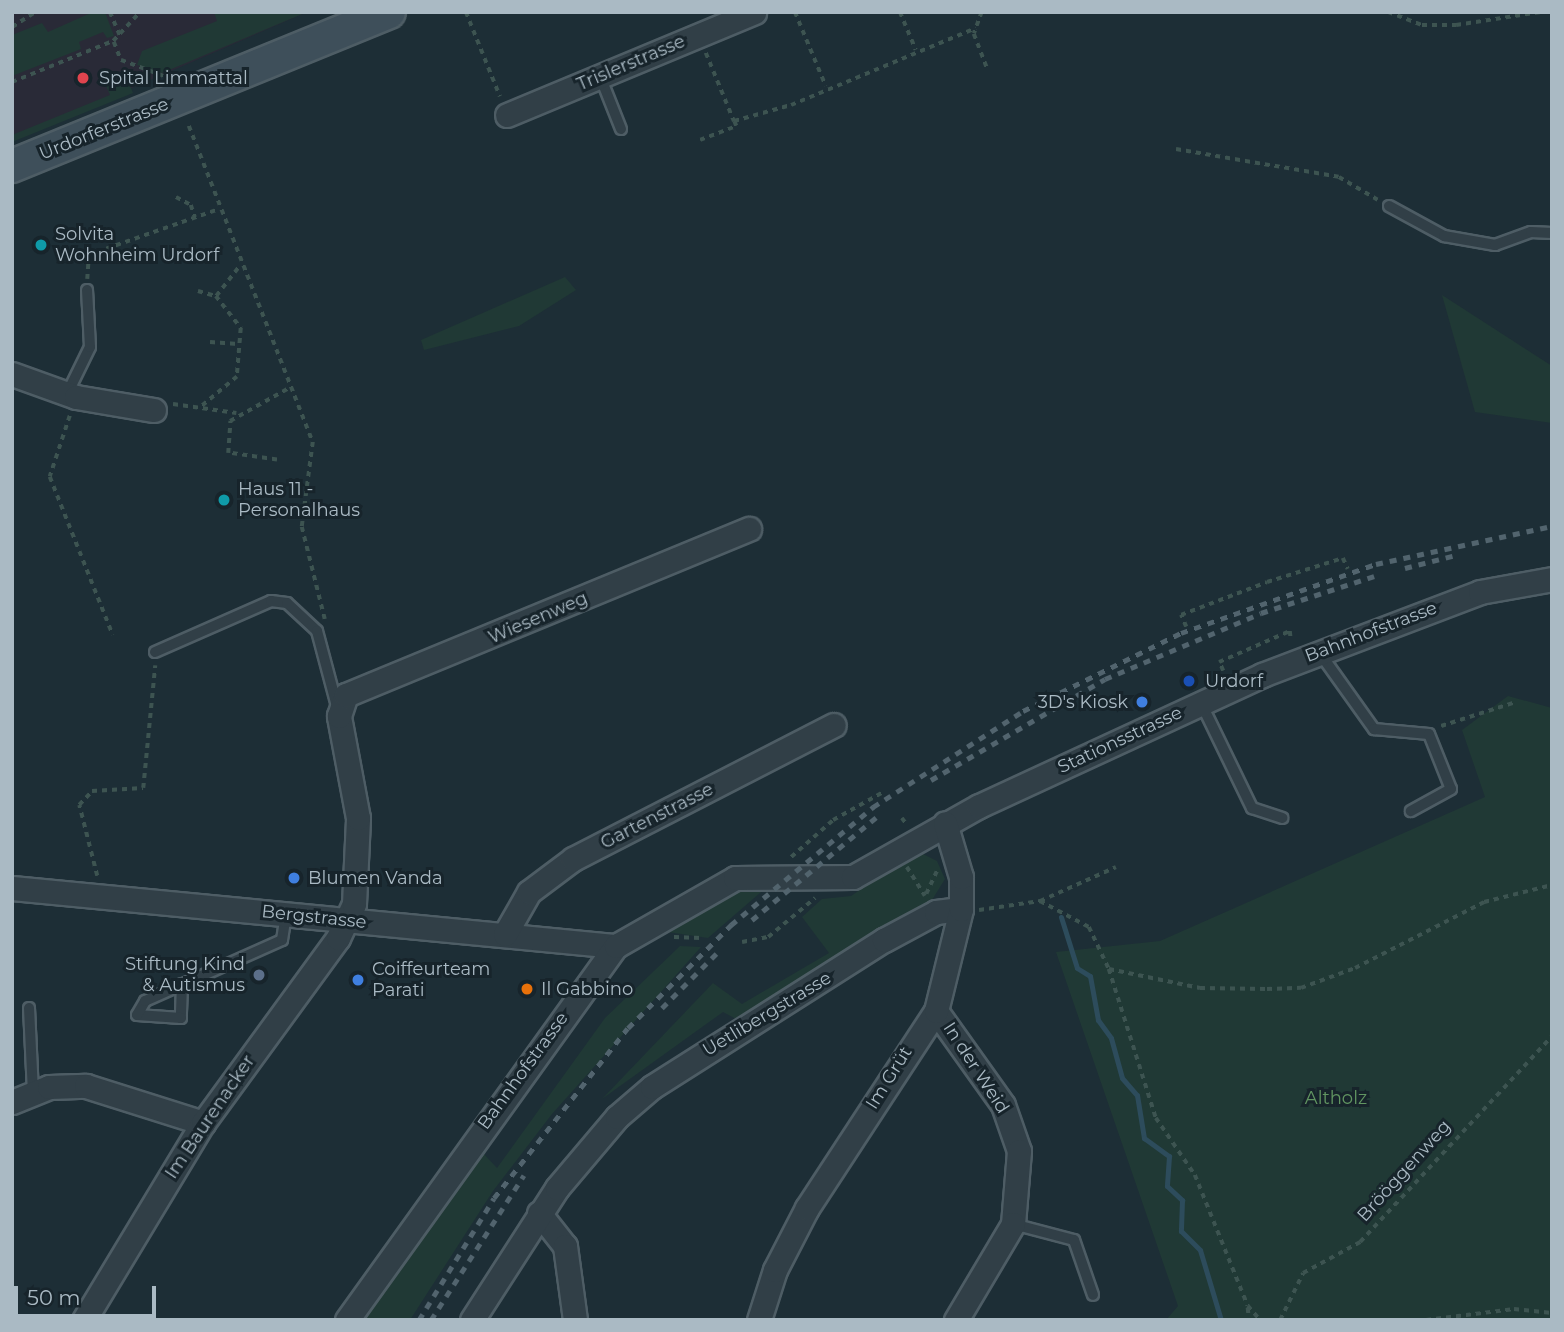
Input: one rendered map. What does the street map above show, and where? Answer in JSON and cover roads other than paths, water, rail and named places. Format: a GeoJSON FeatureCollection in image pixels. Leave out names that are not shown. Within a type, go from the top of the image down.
{"type":"FeatureCollection","features":[{"type":"Feature","properties":{"kind":"main road","name":"Urdorferstrasse"},"geometry":{"type":"LineString","coordinates":[[12,166],[389,12]]}},
{"type":"Feature","properties":{"kind":"street","name":"Trislerstrasse"},"geometry":{"type":"LineString","coordinates":[[507,115],[754,12]]}},
{"type":"Feature","properties":{"kind":"street"},"geometry":{"type":"LineString","coordinates":[[12,374],[72,396],[154,410]]}},
{"type":"Feature","properties":{"kind":"street","name":"Wiesenweg"},"geometry":{"type":"LineString","coordinates":[[339,716],[355,690],[748,528]]}},
{"type":"Feature","properties":{"kind":"street","name":"Bahnhofstrasse"},"geometry":{"type":"LineString","coordinates":[[1262,675],[1480,592],[1552,579]]}},
{"type":"Feature","properties":{"kind":"street","name":"Stationsstrasse"},"geometry":{"type":"LineString","coordinates":[[979,806],[1262,675]]}},
{"type":"Feature","properties":{"kind":"street"},"geometry":{"type":"LineString","coordinates":[[339,716],[358,818],[354,904],[346,921]]}},
{"type":"Feature","properties":{"kind":"street","name":"Gartenstrasse"},"geometry":{"type":"LineString","coordinates":[[505,934],[529,892],[573,859],[834,725]]}},
{"type":"Feature","properties":{"kind":"street","name":"Bahnhofstrasse"},"geometry":{"type":"LineString","coordinates":[[347,1320],[616,946],[715,885],[774,875],[833,880],[869,871],[945,823],[979,806]]}},
{"type":"Feature","properties":{"kind":"street","name":"Im Grüt"},"geometry":{"type":"LineString","coordinates":[[759,1320],[801,1220],[936,1012],[961,909],[961,877],[945,823]]}},
{"type":"Feature","properties":{"kind":"street","name":"Bergstrasse"},"geometry":{"type":"LineString","coordinates":[[12,888],[616,946]]}},
{"type":"Feature","properties":{"kind":"street","name":"Uetlibergstrasse"},"geometry":{"type":"LineString","coordinates":[[472,1320],[539,1213],[617,1117],[652,1087],[884,940],[936,912],[961,909]]}},
{"type":"Feature","properties":{"kind":"street","name":"Im Baurenacker"},"geometry":{"type":"LineString","coordinates":[[84,1320],[203,1122],[346,921]]}},
{"type":"Feature","properties":{"kind":"street","name":"In der Weid"},"geometry":{"type":"LineString","coordinates":[[936,1012],[953,1028],[1012,1124],[1020,1178],[1013,1224],[956,1320]]}},
{"type":"Feature","properties":{"kind":"street"},"geometry":{"type":"LineString","coordinates":[[23,1097],[66,1085],[108,1090],[203,1122]]}},
{"type":"Feature","properties":{"kind":"street"},"geometry":{"type":"LineString","coordinates":[[539,1213],[565,1246],[575,1320]]}},
{"type":"Feature","properties":{"kind":"lane"},"geometry":{"type":"LineString","coordinates":[[600,76],[621,129]]}},
{"type":"Feature","properties":{"kind":"lane"},"geometry":{"type":"LineString","coordinates":[[1389,206],[1444,236],[1495,245],[1531,232],[1552,233]]}},
{"type":"Feature","properties":{"kind":"lane"},"geometry":{"type":"LineString","coordinates":[[72,396],[90,347],[87,290]]}},
{"type":"Feature","properties":{"kind":"lane"},"geometry":{"type":"LineString","coordinates":[[155,652],[271,601],[287,603],[317,631],[339,716]]}},
{"type":"Feature","properties":{"kind":"lane"},"geometry":{"type":"LineString","coordinates":[[1319,652],[1374,729],[1426,734],[1451,789],[1411,811]]}},
{"type":"Feature","properties":{"kind":"lane"},"geometry":{"type":"LineString","coordinates":[[1201,703],[1252,808],[1282,818]]}},
{"type":"Feature","properties":{"kind":"lane"},"geometry":{"type":"LineString","coordinates":[[182,985],[181,1018],[137,1015],[145,1001],[282,940],[286,915]]}},
{"type":"Feature","properties":{"kind":"lane"},"geometry":{"type":"LineString","coordinates":[[23,1097],[29,1008]]}},
{"type":"Feature","properties":{"kind":"lane"},"geometry":{"type":"LineString","coordinates":[[1013,1224],[1074,1240],[1093,1295]]}},
{"type":"Feature","properties":{"kind":"waterway"},"geometry":{"type":"LineString","coordinates":[[1061,917],[1077,968],[1090,976],[1098,1020],[1111,1038],[1122,1078],[1137,1095],[1144,1138],[1169,1156],[1167,1186],[1182,1200],[1181,1231],[1200,1250],[1221,1320]]}},
{"type":"Feature","properties":{"kind":"railway"},"geometry":{"type":"LineString","coordinates":[[419,1320],[494,1198],[628,1028],[731,925],[873,807],[1023,711],[1181,633],[1376,564],[1552,526]]}},
{"type":"Feature","properties":{"kind":"railway"},"geometry":{"type":"LineString","coordinates":[[1405,568],[1452,556]]}},
{"type":"Feature","properties":{"kind":"railway"},"geometry":{"type":"LineString","coordinates":[[931,780],[1105,679],[1261,613],[1374,576]]}},
{"type":"Feature","properties":{"kind":"railway"},"geometry":{"type":"LineString","coordinates":[[752,920],[879,815]]}},
{"type":"Feature","properties":{"kind":"railway"},"geometry":{"type":"LineString","coordinates":[[662,1008],[721,949]]}},
{"type":"Feature","properties":{"kind":"railway"},"geometry":{"type":"LineString","coordinates":[[431,1320],[524,1175]]}},
{"type":"Feature","properties":{"kind":"place","name":"Spital Limmattal"},"geometry":{"type":"Point","coordinates":[83,78]}},
{"type":"Feature","properties":{"kind":"place","name":"Solvita Wohnheim Urdorf"},"geometry":{"type":"Point","coordinates":[41,245]}},
{"type":"Feature","properties":{"kind":"place","name":"Haus 11 - Personalhaus"},"geometry":{"type":"Point","coordinates":[224,500]}},
{"type":"Feature","properties":{"kind":"place","name":"Urdorf"},"geometry":{"type":"Point","coordinates":[1189,681]}},
{"type":"Feature","properties":{"kind":"place","name":"3D's Kiosk"},"geometry":{"type":"Point","coordinates":[1142,702]}},
{"type":"Feature","properties":{"kind":"place","name":"Blumen Vanda"},"geometry":{"type":"Point","coordinates":[294,878]}},
{"type":"Feature","properties":{"kind":"place","name":"Stiftung Kind & Autismus"},"geometry":{"type":"Point","coordinates":[259,975]}},
{"type":"Feature","properties":{"kind":"place","name":"Coiffeurteam Parati"},"geometry":{"type":"Point","coordinates":[358,980]}},
{"type":"Feature","properties":{"kind":"place","name":"Il Gabbino"},"geometry":{"type":"Point","coordinates":[527,989]}},
{"type":"Feature","properties":{"kind":"park label","name":"Altholz"},"geometry":{"type":"Point","coordinates":[1336,1098]}}]}
